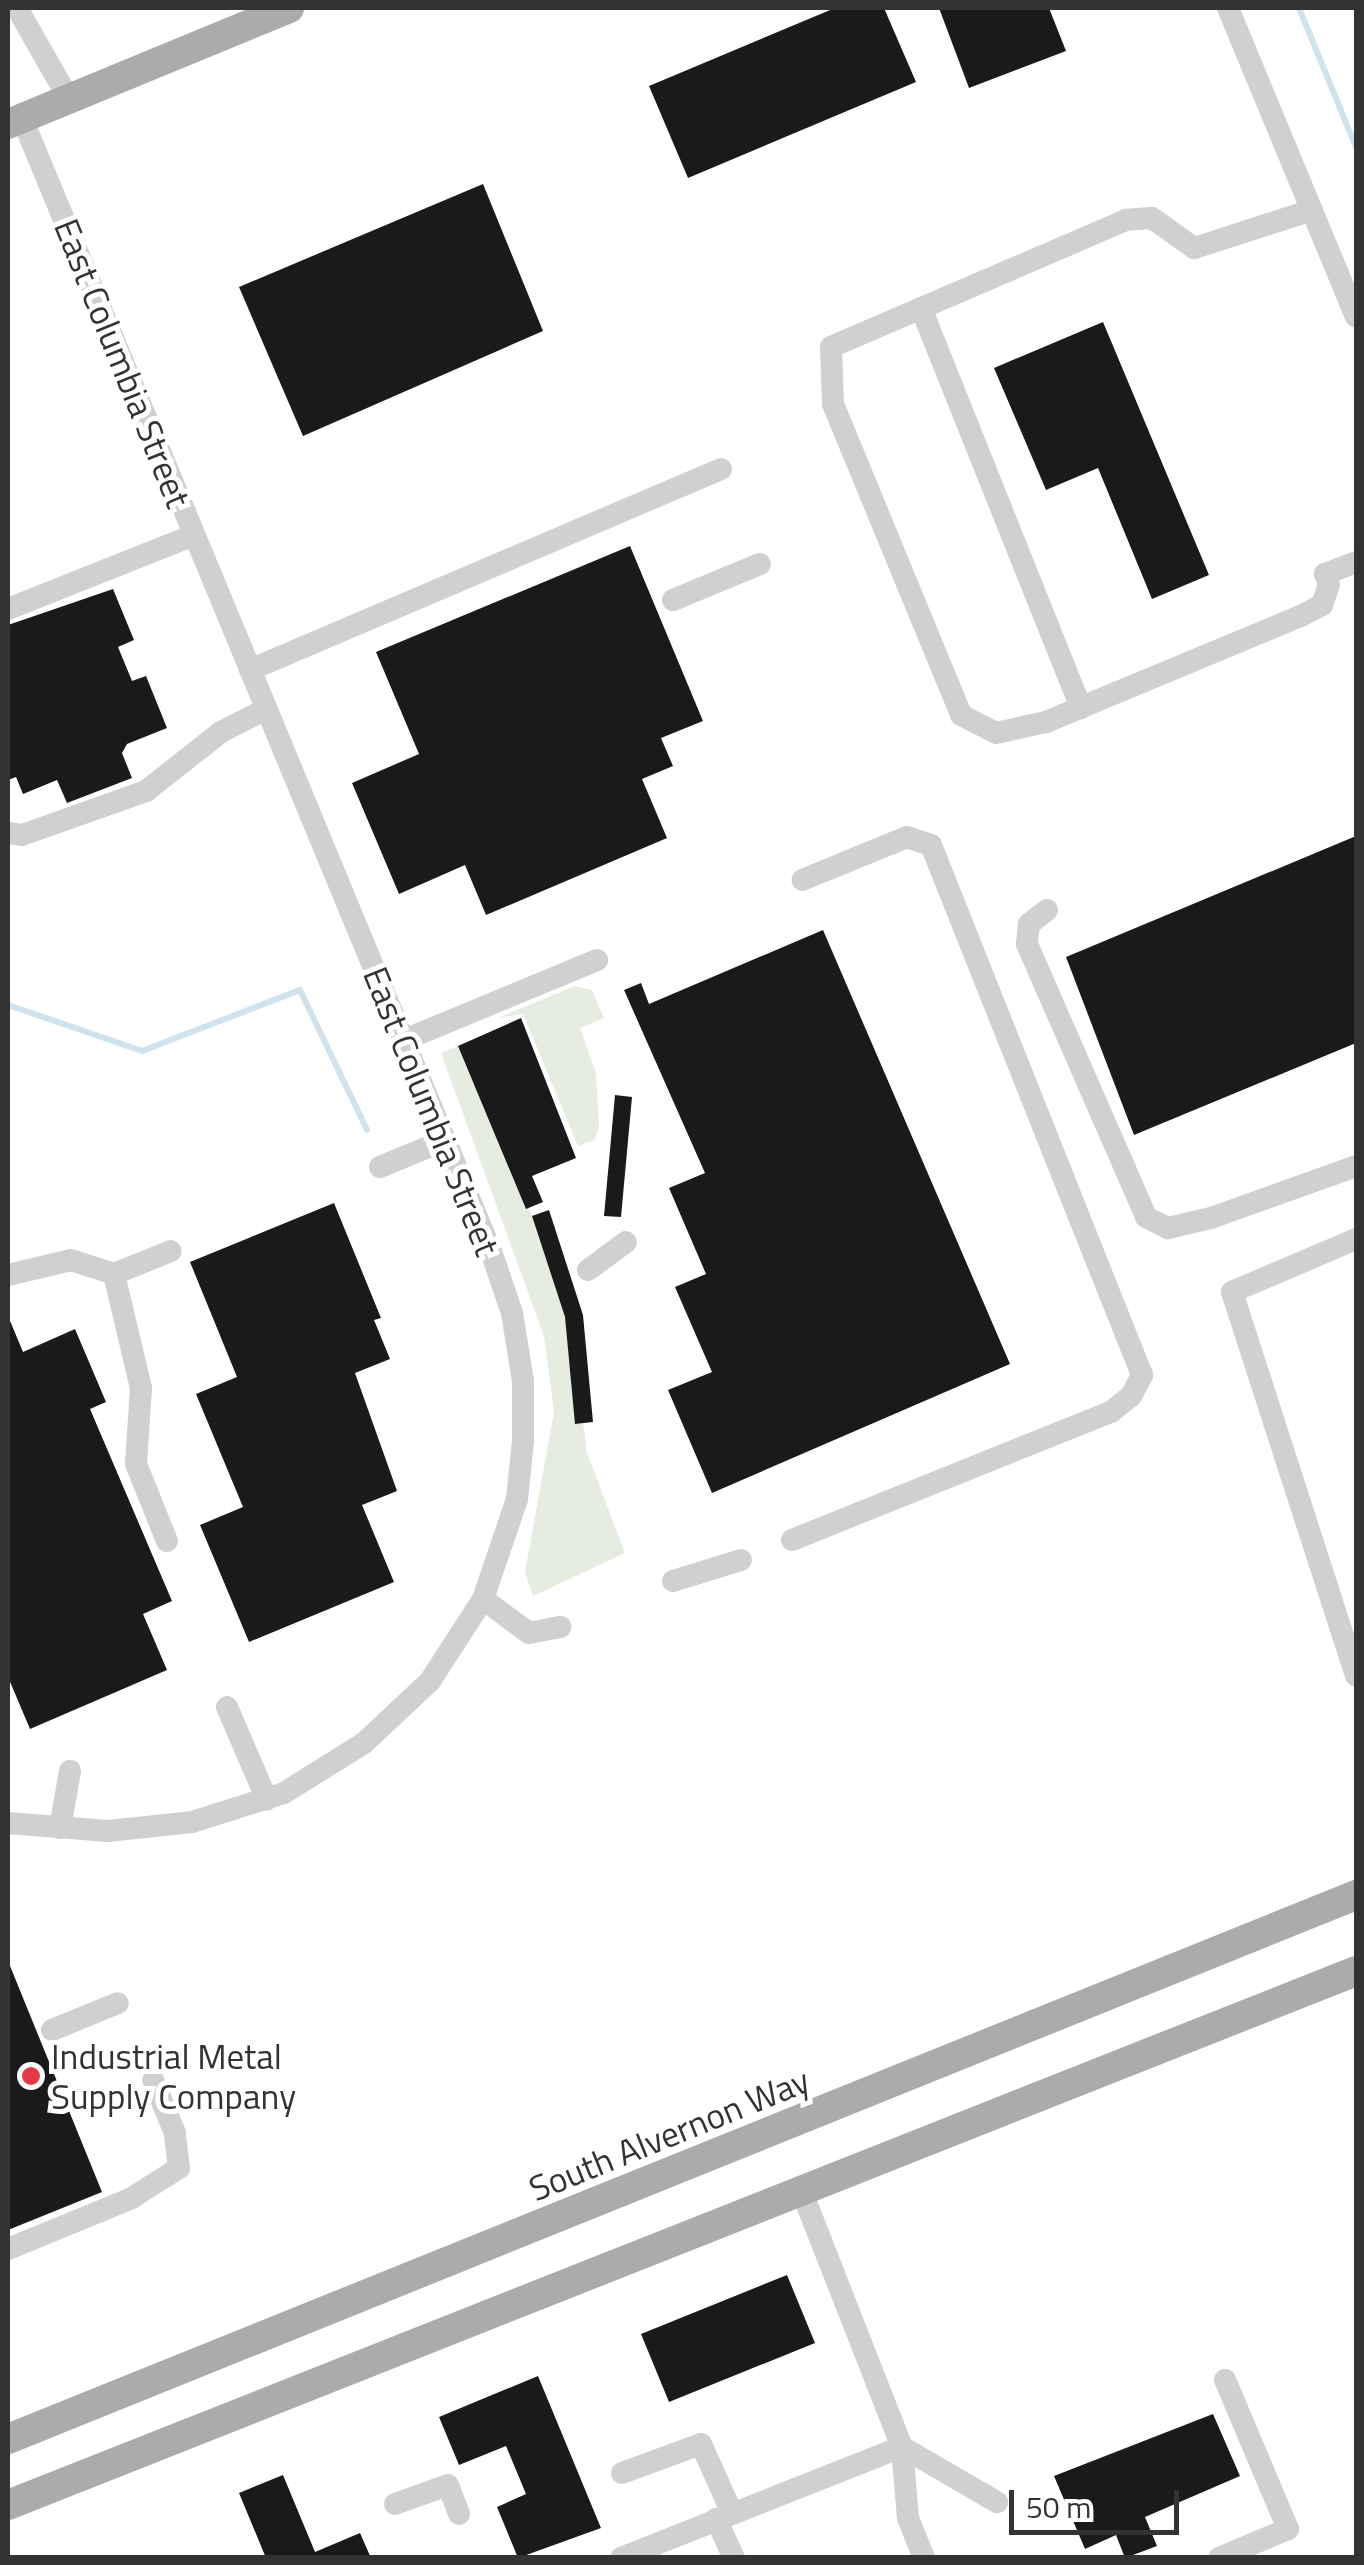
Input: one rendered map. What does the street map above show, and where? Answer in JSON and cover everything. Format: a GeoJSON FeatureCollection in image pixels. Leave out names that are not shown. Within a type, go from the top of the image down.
{"type":"FeatureCollection","features":[{"type":"Feature","properties":{"kind":"main road"},"geometry":{"type":"LineString","coordinates":[[15,121],[289,8]]}},
{"type":"Feature","properties":{"kind":"main road","name":"South Alvernon Way"},"geometry":{"type":"LineString","coordinates":[[8,2439],[1356,1895]]}},
{"type":"Feature","properties":{"kind":"main road"},"geometry":{"type":"LineString","coordinates":[[8,2505],[800,2186],[1356,1972]]}},
{"type":"Feature","properties":{"kind":"street"},"geometry":{"type":"LineString","coordinates":[[16,8],[69,99]]}},
{"type":"Feature","properties":{"kind":"street"},"geometry":{"type":"LineString","coordinates":[[1228,8],[1356,317]]}},
{"type":"Feature","properties":{"kind":"street","name":"East Columbia Street"},"geometry":{"type":"LineString","coordinates":[[8,1822],[60,1828],[177,1824],[267,1800],[340,1761],[406,1705],[451,1654],[483,1599],[516,1499],[523,1382],[506,1298],[445,1140],[194,535],[15,121]]}},
{"type":"Feature","properties":{"kind":"street"},"geometry":{"type":"LineString","coordinates":[[1312,210],[1194,248],[1152,218],[1126,220],[831,347],[833,404],[961,716],[996,733],[1081,708],[1312,611],[1322,605],[1329,584],[1325,574],[1356,562]]}},
{"type":"Feature","properties":{"kind":"street"},"geometry":{"type":"LineString","coordinates":[[922,308],[1081,708]]}},
{"type":"Feature","properties":{"kind":"street"},"geometry":{"type":"LineString","coordinates":[[250,670],[721,469]]}},
{"type":"Feature","properties":{"kind":"street"},"geometry":{"type":"LineString","coordinates":[[8,609],[194,535]]}},
{"type":"Feature","properties":{"kind":"street"},"geometry":{"type":"LineString","coordinates":[[672,600],[760,564]]}},
{"type":"Feature","properties":{"kind":"street"},"geometry":{"type":"LineString","coordinates":[[8,834],[22,835],[146,791],[221,732],[266,708]]}},
{"type":"Feature","properties":{"kind":"street"},"geometry":{"type":"LineString","coordinates":[[792,1540],[1111,1412],[1131,1396],[1142,1375],[932,845],[907,837],[802,880]]}},
{"type":"Feature","properties":{"kind":"street"},"geometry":{"type":"LineString","coordinates":[[1047,910],[1029,924],[1027,944],[1146,1216],[1168,1228],[1211,1218],[1356,1166]]}},
{"type":"Feature","properties":{"kind":"street"},"geometry":{"type":"LineString","coordinates":[[404,1040],[597,960]]}},
{"type":"Feature","properties":{"kind":"street"},"geometry":{"type":"LineString","coordinates":[[380,1167],[445,1140]]}},
{"type":"Feature","properties":{"kind":"street"},"geometry":{"type":"LineString","coordinates":[[1356,1240],[1232,1292],[1356,1673]]}},
{"type":"Feature","properties":{"kind":"street"},"geometry":{"type":"LineString","coordinates":[[588,1270],[626,1242]]}},
{"type":"Feature","properties":{"kind":"street"},"geometry":{"type":"LineString","coordinates":[[8,1275],[71,1260],[114,1274],[171,1252]]}},
{"type":"Feature","properties":{"kind":"street"},"geometry":{"type":"LineString","coordinates":[[114,1274],[141,1388],[136,1464],[167,1541]]}},
{"type":"Feature","properties":{"kind":"street"},"geometry":{"type":"LineString","coordinates":[[673,1582],[741,1560]]}},
{"type":"Feature","properties":{"kind":"street"},"geometry":{"type":"LineString","coordinates":[[483,1599],[529,1633],[560,1627]]}},
{"type":"Feature","properties":{"kind":"street"},"geometry":{"type":"LineString","coordinates":[[226,1707],[267,1800]]}},
{"type":"Feature","properties":{"kind":"street"},"geometry":{"type":"LineString","coordinates":[[60,1828],[70,1771]]}},
{"type":"Feature","properties":{"kind":"street"},"geometry":{"type":"LineString","coordinates":[[52,2030],[118,2003]]}},
{"type":"Feature","properties":{"kind":"street"},"geometry":{"type":"LineString","coordinates":[[8,2249],[130,2198],[179,2168],[176,2133],[153,2080]]}},
{"type":"Feature","properties":{"kind":"street"},"geometry":{"type":"LineString","coordinates":[[800,2186],[902,2447],[908,2518],[924,2558]]}},
{"type":"Feature","properties":{"kind":"street"},"geometry":{"type":"LineString","coordinates":[[1220,2558],[1288,2529],[1225,2380]]}},
{"type":"Feature","properties":{"kind":"street"},"geometry":{"type":"LineString","coordinates":[[622,2473],[700,2444],[734,2558]]}},
{"type":"Feature","properties":{"kind":"street"},"geometry":{"type":"LineString","coordinates":[[902,2447],[996,2502]]}},
{"type":"Feature","properties":{"kind":"street"},"geometry":{"type":"LineString","coordinates":[[620,2558],[902,2447]]}},
{"type":"Feature","properties":{"kind":"street"},"geometry":{"type":"LineString","coordinates":[[395,2504],[448,2485],[459,2514]]}},
{"type":"Feature","properties":{"kind":"shaded area"},"geometry":{"type":"Polygon","coordinates":[[[575,986],[592,990],[604,1018],[580,1028],[596,1073],[599,1125],[595,1140],[578,1146],[523,1014],[498,1018],[575,986]]]}},
{"type":"Feature","properties":{"kind":"shaded area"},"geometry":{"type":"Polygon","coordinates":[[[458,1046],[532,1216],[566,1321],[575,1423],[583,1423],[587,1453],[625,1553],[533,1596],[525,1572],[554,1412],[544,1336],[441,1053],[458,1046]]]}},
{"type":"Feature","properties":{"kind":"building"},"geometry":{"type":"Polygon","coordinates":[[[835,8],[884,8],[916,82],[688,178],[649,86],[835,8]]]}},
{"type":"Feature","properties":{"kind":"building"},"geometry":{"type":"Polygon","coordinates":[[[939,8],[1049,8],[1066,51],[969,88],[939,8]]]}},
{"type":"Feature","properties":{"kind":"building"},"geometry":{"type":"Polygon","coordinates":[[[483,184],[543,331],[303,436],[239,287],[483,184]]]}},
{"type":"Feature","properties":{"kind":"building"},"geometry":{"type":"Polygon","coordinates":[[[1103,322],[1209,575],[1152,599],[1098,468],[1046,490],[994,368],[1103,322]]]}},
{"type":"Feature","properties":{"kind":"building"},"geometry":{"type":"Polygon","coordinates":[[[630,546],[703,721],[661,738],[673,766],[642,779],[667,838],[486,915],[465,865],[399,894],[352,783],[419,754],[376,652],[630,546]]]}},
{"type":"Feature","properties":{"kind":"building"},"geometry":{"type":"Polygon","coordinates":[[[113,589],[134,640],[118,647],[132,681],[146,676],[167,728],[127,744],[122,753],[132,778],[67,803],[57,780],[23,794],[16,777],[8,780],[8,625],[113,589]]]}},
{"type":"Feature","properties":{"kind":"building"},"geometry":{"type":"Polygon","coordinates":[[[1356,836],[1356,1043],[1134,1135],[1066,957],[1356,836]]]}},
{"type":"Feature","properties":{"kind":"building"},"geometry":{"type":"Polygon","coordinates":[[[823,930],[1010,1364],[712,1493],[668,1390],[712,1372],[675,1287],[706,1274],[669,1188],[705,1173],[624,990],[641,983],[649,1004],[823,930]]]}},
{"type":"Feature","properties":{"kind":"building"},"geometry":{"type":"Polygon","coordinates":[[[521,1018],[576,1158],[532,1176],[543,1202],[526,1209],[458,1046],[521,1018]]]}},
{"type":"Feature","properties":{"kind":"building"},"geometry":{"type":"Polygon","coordinates":[[[615,1095],[632,1097],[621,1217],[604,1216],[615,1095]]]}},
{"type":"Feature","properties":{"kind":"building"},"geometry":{"type":"Polygon","coordinates":[[[334,1203],[381,1318],[374,1320],[390,1359],[355,1373],[397,1491],[362,1505],[394,1582],[249,1642],[200,1525],[243,1507],[196,1394],[237,1377],[190,1262],[334,1203]]]}},
{"type":"Feature","properties":{"kind":"building"},"geometry":{"type":"Polygon","coordinates":[[[549,1210],[583,1315],[593,1422],[575,1424],[565,1317],[532,1216],[549,1210]]]}},
{"type":"Feature","properties":{"kind":"building"},"geometry":{"type":"Polygon","coordinates":[[[8,1316],[23,1352],[75,1329],[106,1402],[90,1409],[172,1601],[143,1614],[167,1670],[30,1729],[8,1677],[8,1316]]]}},
{"type":"Feature","properties":{"kind":"building","name":"Industrial Metal Supply Company"},"geometry":{"type":"Polygon","coordinates":[[[8,1961],[102,2192],[8,2230],[8,1961]]]}},
{"type":"Feature","properties":{"kind":"building"},"geometry":{"type":"Polygon","coordinates":[[[787,2275],[815,2343],[669,2402],[641,2334],[787,2275]]]}},
{"type":"Feature","properties":{"kind":"building"},"geometry":{"type":"Polygon","coordinates":[[[538,2376],[601,2528],[518,2558],[497,2507],[526,2494],[506,2446],[459,2465],[439,2417],[538,2376]]]}},
{"type":"Feature","properties":{"kind":"building"},"geometry":{"type":"Polygon","coordinates":[[[1213,2414],[1240,2476],[1145,2517],[1157,2546],[1125,2558],[1116,2535],[1085,2549],[1054,2476],[1213,2414]]]}},
{"type":"Feature","properties":{"kind":"building"},"geometry":{"type":"Polygon","coordinates":[[[283,2475],[315,2552],[360,2533],[371,2558],[266,2558],[239,2493],[283,2475]]]}},
{"type":"Feature","properties":{"kind":"waterway"},"geometry":{"type":"LineString","coordinates":[[1299,8],[1356,147]]}},
{"type":"Feature","properties":{"kind":"waterway"},"geometry":{"type":"LineString","coordinates":[[8,1005],[142,1051],[300,990],[367,1130]]}},
{"type":"Feature","properties":{"kind":"place","name":"Industrial Metal Supply Company"},"geometry":{"type":"Point","coordinates":[31,2076]}}]}
